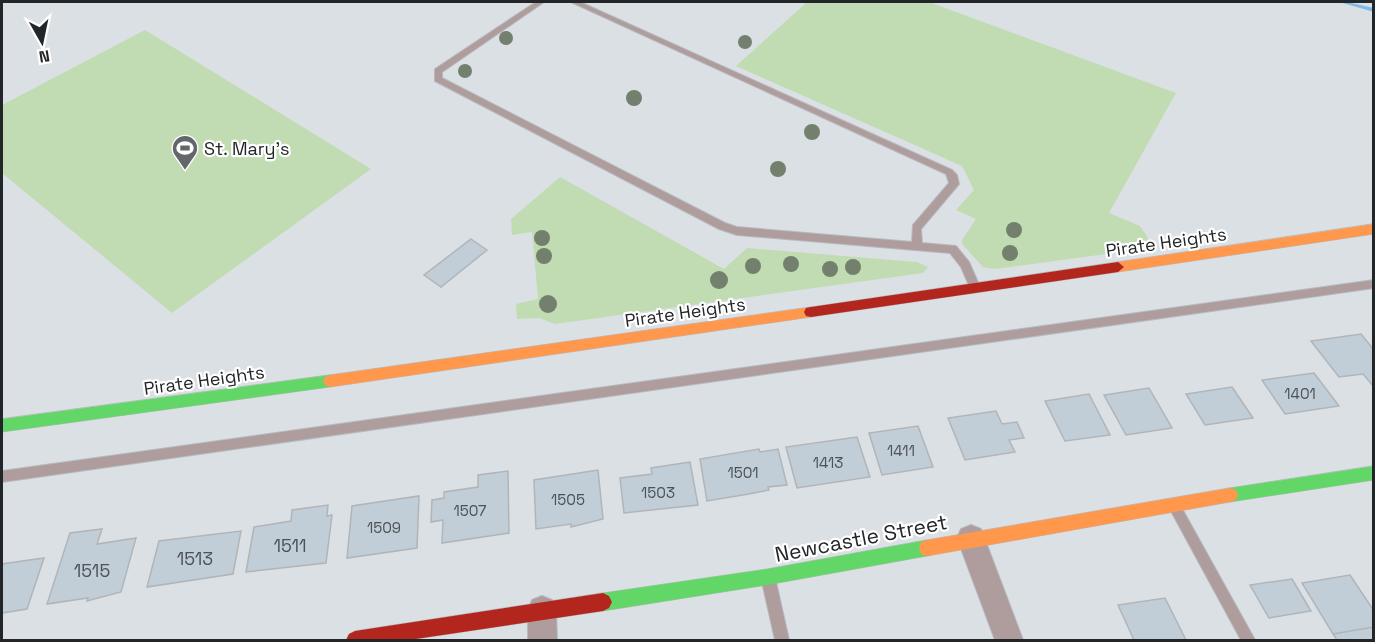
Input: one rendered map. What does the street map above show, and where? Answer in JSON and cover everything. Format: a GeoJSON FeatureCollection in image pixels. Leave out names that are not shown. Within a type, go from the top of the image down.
{"type":"FeatureCollection","features":[{"type":"Feature","properties":{"kind":"street","name":"Pirate Heights"},"geometry":{"type":"LineString","coordinates":[[2,426],[514,356],[1374,229]]}},
{"type":"Feature","properties":{"kind":"street","name":"Newcastle Street"},"geometry":{"type":"LineString","coordinates":[[355,640],[767,577],[971,538],[1173,504],[1371,479]]}},
{"type":"Feature","properties":{"kind":"street"},"geometry":{"type":"LineString","coordinates":[[971,538],[1009,640]]}},
{"type":"Feature","properties":{"kind":"street"},"geometry":{"type":"LineString","coordinates":[[542,610],[543,640]]}},
{"type":"Feature","properties":{"kind":"lane"},"geometry":{"type":"LineString","coordinates":[[540,2],[438,71],[438,79],[730,229],[952,249],[965,265],[975,288]]}},
{"type":"Feature","properties":{"kind":"lane"},"geometry":{"type":"LineString","coordinates":[[575,2],[949,172],[954,184],[916,228],[916,245]]}},
{"type":"Feature","properties":{"kind":"lane"},"geometry":{"type":"LineString","coordinates":[[2,477],[1374,284]]}},
{"type":"Feature","properties":{"kind":"lane"},"geometry":{"type":"LineString","coordinates":[[1173,504],[1248,640]]}},
{"type":"Feature","properties":{"kind":"lane"},"geometry":{"type":"LineString","coordinates":[[767,577],[782,640]]}},
{"type":"Feature","properties":{"kind":"green space"},"geometry":{"type":"Polygon","coordinates":[[[807,2],[929,2],[1176,93],[1109,213],[1140,226],[1148,238],[1143,249],[995,269],[983,267],[962,244],[962,240],[976,219],[956,210],[974,190],[962,166],[736,66],[807,2]]]}},
{"type":"Feature","properties":{"kind":"green space","name":"St. Mary's"},"geometry":{"type":"Polygon","coordinates":[[[145,30],[371,169],[172,313],[2,173],[2,105],[145,30]]]}},
{"type":"Feature","properties":{"kind":"green space"},"geometry":{"type":"Polygon","coordinates":[[[560,177],[724,269],[747,248],[917,262],[928,267],[923,273],[555,324],[539,318],[517,319],[516,304],[538,299],[532,232],[512,235],[511,219],[560,177]]]}},
{"type":"Feature","properties":{"kind":"building"},"geometry":{"type":"Polygon","coordinates":[[[471,239],[487,250],[441,287],[424,275],[471,239]]]}},
{"type":"Feature","properties":{"kind":"building"},"geometry":{"type":"Polygon","coordinates":[[[1361,334],[1374,350],[1374,387],[1363,374],[1339,377],[1311,341],[1361,334]]]}},
{"type":"Feature","properties":{"kind":"building"},"geometry":{"type":"Polygon","coordinates":[[[1314,373],[1339,406],[1285,414],[1262,380],[1314,373]]]}},
{"type":"Feature","properties":{"kind":"building"},"geometry":{"type":"Polygon","coordinates":[[[1232,387],[1253,418],[1205,425],[1186,394],[1232,387]]]}},
{"type":"Feature","properties":{"kind":"building"},"geometry":{"type":"Polygon","coordinates":[[[1149,388],[1172,428],[1126,435],[1104,395],[1149,388]]]}},
{"type":"Feature","properties":{"kind":"building"},"geometry":{"type":"Polygon","coordinates":[[[1089,394],[1110,435],[1065,441],[1045,401],[1089,394]]]}},
{"type":"Feature","properties":{"kind":"building"},"geometry":{"type":"Polygon","coordinates":[[[996,411],[1002,424],[1017,422],[1024,438],[1009,440],[1015,452],[965,460],[948,418],[996,411]]]}},
{"type":"Feature","properties":{"kind":"building"},"geometry":{"type":"Polygon","coordinates":[[[918,426],[933,467],[882,475],[869,433],[918,426]]]}},
{"type":"Feature","properties":{"kind":"building"},"geometry":{"type":"Polygon","coordinates":[[[857,437],[870,477],[797,488],[786,447],[857,437]]]}},
{"type":"Feature","properties":{"kind":"building"},"geometry":{"type":"Polygon","coordinates":[[[759,449],[760,452],[778,449],[787,485],[707,501],[700,459],[759,449]]]}},
{"type":"Feature","properties":{"kind":"building"},"geometry":{"type":"Polygon","coordinates":[[[690,462],[698,505],[624,513],[620,478],[652,474],[651,468],[690,462]]]}},
{"type":"Feature","properties":{"kind":"building"},"geometry":{"type":"Polygon","coordinates":[[[598,470],[603,519],[571,527],[571,524],[536,529],[534,480],[598,470]]]}},
{"type":"Feature","properties":{"kind":"building"},"geometry":{"type":"Polygon","coordinates":[[[508,471],[509,533],[442,543],[443,520],[431,522],[432,500],[444,498],[444,492],[478,487],[478,475],[508,471]]]}},
{"type":"Feature","properties":{"kind":"building"},"geometry":{"type":"Polygon","coordinates":[[[419,496],[417,548],[347,558],[352,506],[419,496]]]}},
{"type":"Feature","properties":{"kind":"building"},"geometry":{"type":"Polygon","coordinates":[[[328,505],[327,516],[332,515],[326,563],[246,572],[254,527],[291,521],[292,510],[328,505]]]}},
{"type":"Feature","properties":{"kind":"building"},"geometry":{"type":"Polygon","coordinates":[[[102,529],[97,544],[136,538],[121,592],[87,601],[88,598],[47,604],[70,533],[102,529]]]}},
{"type":"Feature","properties":{"kind":"building"},"geometry":{"type":"Polygon","coordinates":[[[241,531],[233,574],[147,587],[159,541],[241,531]]]}},
{"type":"Feature","properties":{"kind":"building"},"geometry":{"type":"Polygon","coordinates":[[[44,558],[27,609],[2,613],[2,564],[44,558]]]}},
{"type":"Feature","properties":{"kind":"building"},"geometry":{"type":"Polygon","coordinates":[[[1350,575],[1374,611],[1374,627],[1333,634],[1302,583],[1350,575]]]}},
{"type":"Feature","properties":{"kind":"building"},"geometry":{"type":"Polygon","coordinates":[[[1292,579],[1311,611],[1269,618],[1250,585],[1292,579]]]}},
{"type":"Feature","properties":{"kind":"building"},"geometry":{"type":"Polygon","coordinates":[[[1165,598],[1186,640],[1134,640],[1118,605],[1165,598]]]}},
{"type":"Feature","properties":{"kind":"building"},"geometry":{"type":"Polygon","coordinates":[[[1374,627],[1374,640],[1337,640],[1333,634],[1374,627]]]}},
{"type":"Feature","properties":{"kind":"waterway"},"geometry":{"type":"LineString","coordinates":[[1342,2],[1374,10]]}},
{"type":"Feature","properties":{"kind":"traffic: fast"},"geometry":{"type":"LineString","coordinates":[[2,426],[330,381]]}},
{"type":"Feature","properties":{"kind":"traffic: fast"},"geometry":{"type":"LineString","coordinates":[[1230,495],[1374,473]]}},
{"type":"Feature","properties":{"kind":"traffic: fast"},"geometry":{"type":"LineString","coordinates":[[603,602],[767,577],[927,548]]}},
{"type":"Feature","properties":{"kind":"traffic: slow"},"geometry":{"type":"LineString","coordinates":[[1118,267],[1374,229]]}},
{"type":"Feature","properties":{"kind":"traffic: slow"},"geometry":{"type":"LineString","coordinates":[[330,381],[811,312]]}},
{"type":"Feature","properties":{"kind":"traffic: slow"},"geometry":{"type":"LineString","coordinates":[[927,548],[1230,495]]}},
{"type":"Feature","properties":{"kind":"traffic: jam"},"geometry":{"type":"LineString","coordinates":[[811,312],[1118,267]]}},
{"type":"Feature","properties":{"kind":"traffic: jam"},"geometry":{"type":"LineString","coordinates":[[355,640],[603,602]]}},
{"type":"Feature","properties":{"kind":"place","name":"St. Mary's"},"geometry":{"type":"Point","coordinates":[185,171]}}]}
